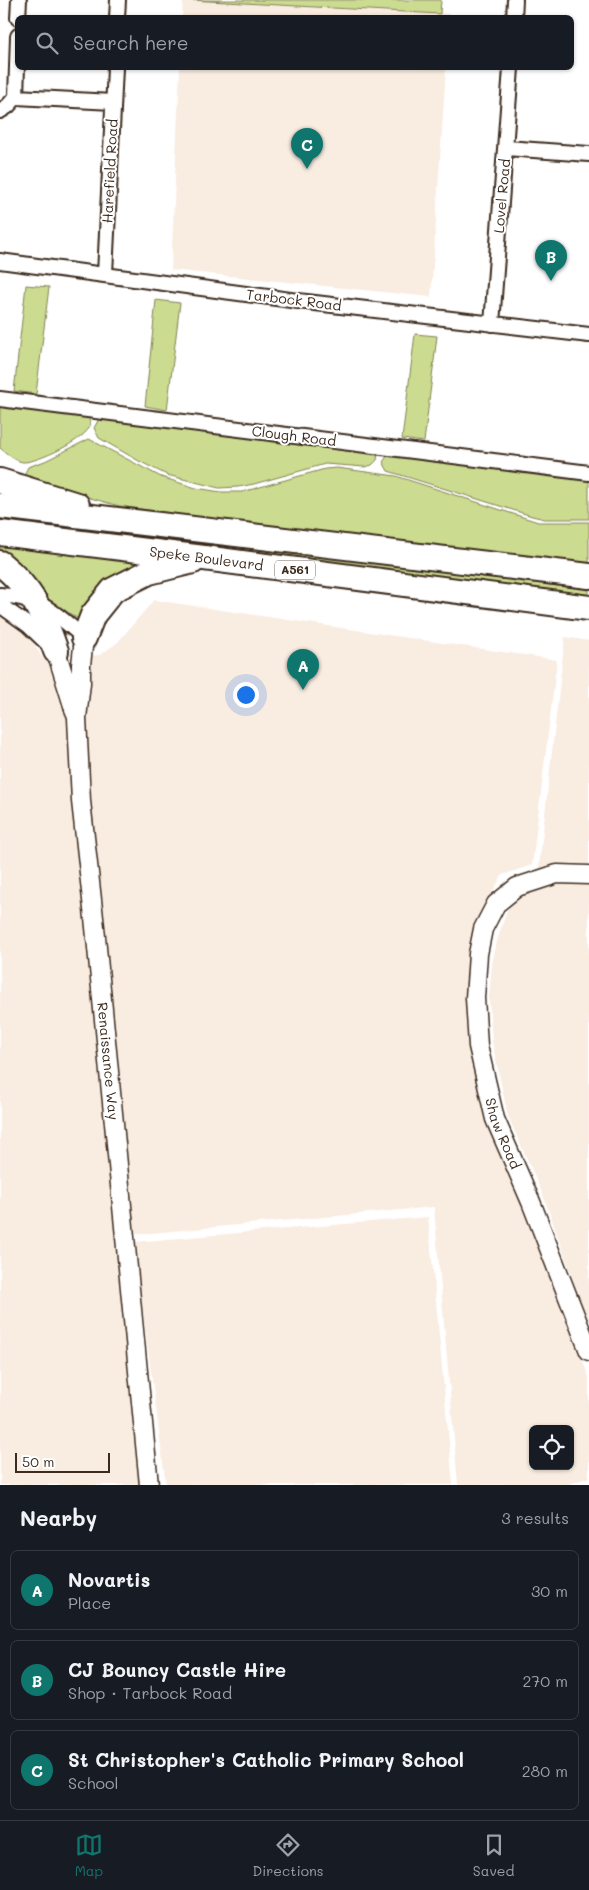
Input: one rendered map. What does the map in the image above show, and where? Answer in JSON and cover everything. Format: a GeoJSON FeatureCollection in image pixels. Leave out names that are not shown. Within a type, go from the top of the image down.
{"type":"FeatureCollection","features":[{"type":"Feature","properties":{"kind":"highway"},"geometry":{"type":"LineString","coordinates":[[0,481],[130,521]]}},
{"type":"Feature","properties":{"kind":"highway","name":"Speke Boulevard"},"geometry":{"type":"LineString","coordinates":[[0,506],[589,576]]}},
{"type":"Feature","properties":{"kind":"highway","name":"Speke Boulevard"},"geometry":{"type":"LineString","coordinates":[[0,533],[589,608]]}},
{"type":"Feature","properties":{"kind":"highway"},"geometry":{"type":"LineString","coordinates":[[84,638],[93,615],[112,590],[149,572],[204,558]]}},
{"type":"Feature","properties":{"kind":"highway"},"geometry":{"type":"LineString","coordinates":[[0,563],[15,575],[36,601],[56,651]]}},
{"type":"Feature","properties":{"kind":"street"},"geometry":{"type":"LineString","coordinates":[[18,15],[19,0]]}},
{"type":"Feature","properties":{"kind":"street"},"geometry":{"type":"LineString","coordinates":[[117,15],[118,0]]}},
{"type":"Feature","properties":{"kind":"street"},"geometry":{"type":"LineString","coordinates":[[514,15],[515,0]]}},
{"type":"Feature","properties":{"kind":"street"},"geometry":{"type":"LineString","coordinates":[[0,111],[8,106],[16,97],[17,70]]}},
{"type":"Feature","properties":{"kind":"street","name":"Harefield Road"},"geometry":{"type":"LineString","coordinates":[[105,274],[115,70]]}},
{"type":"Feature","properties":{"kind":"street","name":"Lovel Road"},"geometry":{"type":"LineString","coordinates":[[492,324],[511,70]]}},
{"type":"Feature","properties":{"kind":"street"},"geometry":{"type":"LineString","coordinates":[[16,97],[113,102]]}},
{"type":"Feature","properties":{"kind":"street"},"geometry":{"type":"LineString","coordinates":[[506,148],[589,154]]}},
{"type":"Feature","properties":{"kind":"street","name":"Tarbock Road"},"geometry":{"type":"LineString","coordinates":[[0,261],[298,301],[589,335]]}},
{"type":"Feature","properties":{"kind":"street","name":"Clough Road"},"geometry":{"type":"LineString","coordinates":[[0,398],[589,473]]}},
{"type":"Feature","properties":{"kind":"street"},"geometry":{"type":"LineString","coordinates":[[0,595],[36,601],[61,617],[84,638]]}},
{"type":"Feature","properties":{"kind":"street"},"geometry":{"type":"LineString","coordinates":[[0,606],[28,625],[56,651],[77,718]]}},
{"type":"Feature","properties":{"kind":"street","name":"Renaissance Way"},"geometry":{"type":"LineString","coordinates":[[84,638],[77,718],[81,801],[149,1485]]}},
{"type":"Feature","properties":{"kind":"street","name":"Shaw Road"},"geometry":{"type":"LineString","coordinates":[[589,875],[557,874],[517,887],[496,904],[483,929],[478,954],[475,998],[478,1046],[496,1119],[531,1202],[589,1352]]}},
{"type":"Feature","properties":{"kind":"shaded area"},"geometry":{"type":"Polygon","coordinates":[[[183,0],[449,14],[449,15],[182,15],[183,0]]]}},
{"type":"Feature","properties":{"kind":"shaded area"},"geometry":{"type":"Polygon","coordinates":[[[180,70],[446,70],[431,297],[171,270],[180,70]]]}},
{"type":"Feature","properties":{"kind":"shaded area"},"geometry":{"type":"Polygon","coordinates":[[[154,600],[557,660],[532,865],[502,875],[485,906],[474,953],[471,1009],[548,1268],[589,1377],[589,1477],[567,1485],[458,1485],[434,1207],[117,1236],[142,1485],[0,1485],[0,616],[29,636],[43,659],[100,655],[117,643],[154,600]]]}},
{"type":"Feature","properties":{"kind":"shaded area"},"geometry":{"type":"Polygon","coordinates":[[[565,637],[589,641],[589,1336],[571,1273],[543,1195],[508,1116],[492,1042],[489,997],[493,954],[507,910],[521,892],[537,884],[565,637]]]}},
{"type":"Feature","properties":{"kind":"shaded area"},"geometry":{"type":"Polygon","coordinates":[[[428,1217],[453,1485],[166,1485],[134,1242],[428,1217]]]}},
{"type":"Feature","properties":{"kind":"green space"},"geometry":{"type":"Polygon","coordinates":[[[190,0],[441,0],[440,14],[190,0]]]}},
{"type":"Feature","properties":{"kind":"green space"},"geometry":{"type":"Polygon","coordinates":[[[26,285],[49,287],[36,394],[14,391],[26,285]]]}},
{"type":"Feature","properties":{"kind":"green space"},"geometry":{"type":"Polygon","coordinates":[[[156,300],[180,303],[167,410],[145,406],[156,300]]]}},
{"type":"Feature","properties":{"kind":"green space"},"geometry":{"type":"Polygon","coordinates":[[[415,334],[437,336],[424,442],[402,439],[415,334]]]}},
{"type":"Feature","properties":{"kind":"green space"},"geometry":{"type":"Polygon","coordinates":[[[0,403],[88,413],[90,425],[81,437],[61,449],[39,459],[23,462],[0,448],[0,403]]]}},
{"type":"Feature","properties":{"kind":"green space"},"geometry":{"type":"Polygon","coordinates":[[[101,415],[376,450],[378,454],[377,460],[372,465],[365,467],[325,464],[254,484],[219,488],[167,475],[99,438],[94,428],[101,415]]]}},
{"type":"Feature","properties":{"kind":"green space"},"geometry":{"type":"Polygon","coordinates":[[[89,439],[161,477],[196,488],[221,492],[242,492],[325,469],[337,468],[396,476],[538,522],[589,522],[589,566],[458,552],[119,506],[22,479],[28,467],[45,461],[89,439]]]}},
{"type":"Feature","properties":{"kind":"green space"},"geometry":{"type":"Polygon","coordinates":[[[390,452],[589,476],[589,519],[545,519],[532,516],[388,471],[383,462],[390,452]]]}},
{"type":"Feature","properties":{"kind":"green space"},"geometry":{"type":"Polygon","coordinates":[[[0,515],[589,590],[589,598],[0,523],[0,515]]]}},
{"type":"Feature","properties":{"kind":"green space"},"geometry":{"type":"Polygon","coordinates":[[[0,539],[156,559],[84,623],[45,597],[20,565],[0,551],[0,539]]]}},
{"type":"Feature","properties":{"kind":"place","name":"St Christopher's Catholic Primary School"},"geometry":{"type":"Point","coordinates":[307,169]}},
{"type":"Feature","properties":{"kind":"place","name":"CJ Bouncy Castle Hire"},"geometry":{"type":"Point","coordinates":[551,281]}},
{"type":"Feature","properties":{"kind":"place","name":"Novartis"},"geometry":{"type":"Point","coordinates":[303,690]}}]}
